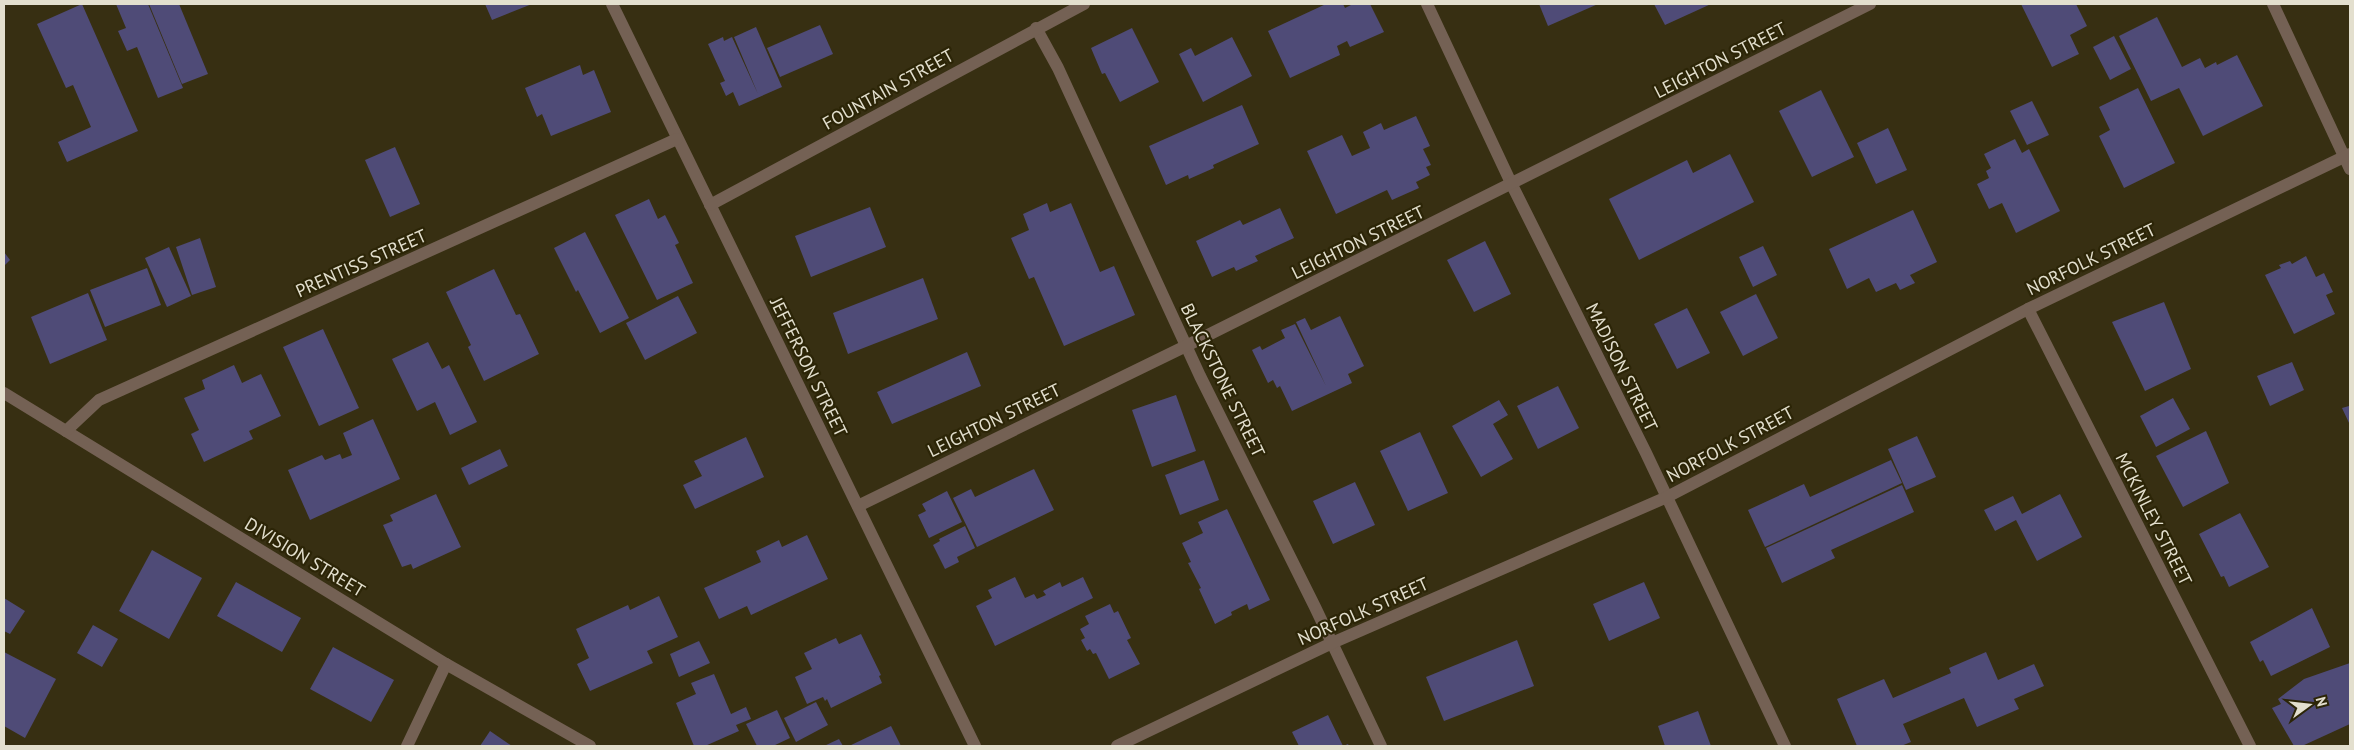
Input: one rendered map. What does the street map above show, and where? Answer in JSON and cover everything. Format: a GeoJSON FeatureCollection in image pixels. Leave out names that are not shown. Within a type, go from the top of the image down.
{"type":"FeatureCollection","features":[{"type":"Feature","properties":{"kind":"street","name":"JEFFERSON STREET"},"geometry":{"type":"LineString","coordinates":[[612,4],[975,746]]}},
{"type":"Feature","properties":{"kind":"street","name":"FOUNTAIN STREET"},"geometry":{"type":"LineString","coordinates":[[710,205],[745,188],[1036,28],[1084,4]]}},
{"type":"Feature","properties":{"kind":"street","name":"MADISON STREET"},"geometry":{"type":"LineString","coordinates":[[1427,4],[1512,185],[1667,497],[1785,746]]}},
{"type":"Feature","properties":{"kind":"street","name":"LEIGHTON STREET"},"geometry":{"type":"LineString","coordinates":[[858,506],[1512,185],[1870,4]]}},
{"type":"Feature","properties":{"kind":"street"},"geometry":{"type":"LineString","coordinates":[[2273,4],[2347,155],[2350,168]]}},
{"type":"Feature","properties":{"kind":"street","name":"BLACKSTONE STREET"},"geometry":{"type":"LineString","coordinates":[[1036,28],[1058,68],[1186,346],[1381,746]]}},
{"type":"Feature","properties":{"kind":"street","name":"PRENTISS STREET"},"geometry":{"type":"LineString","coordinates":[[66,431],[99,400],[678,139]]}},
{"type":"Feature","properties":{"kind":"street","name":"NORFOLK STREET"},"geometry":{"type":"LineString","coordinates":[[1117,746],[1332,643],[1667,497],[2028,308],[2347,155]]}},
{"type":"Feature","properties":{"kind":"street","name":"MCKINLEY STREET"},"geometry":{"type":"LineString","coordinates":[[2028,308],[2250,746]]}},
{"type":"Feature","properties":{"kind":"street","name":"DIVISION STREET"},"geometry":{"type":"LineString","coordinates":[[4,393],[446,664],[590,746]]}},
{"type":"Feature","properties":{"kind":"street"},"geometry":{"type":"LineString","coordinates":[[407,746],[446,664]]}},
{"type":"Feature","properties":{"kind":"building"},"geometry":{"type":"Polygon","coordinates":[[[82,4],[138,131],[67,162],[58,142],[91,127],[73,85],[66,88],[37,24],[82,4]]]}},
{"type":"Feature","properties":{"kind":"building"},"geometry":{"type":"Polygon","coordinates":[[[116,4],[148,4],[183,88],[158,98],[137,47],[127,51],[118,31],[126,28],[116,4]]]}},
{"type":"Feature","properties":{"kind":"building"},"geometry":{"type":"Polygon","coordinates":[[[149,4],[179,4],[208,74],[182,84],[149,4]]]}},
{"type":"Feature","properties":{"kind":"building"},"geometry":{"type":"Polygon","coordinates":[[[485,4],[532,4],[492,20],[485,4]]]}},
{"type":"Feature","properties":{"kind":"building"},"geometry":{"type":"Polygon","coordinates":[[[1326,4],[1343,4],[1345,8],[1353,4],[1370,4],[1384,32],[1350,47],[1347,41],[1337,46],[1340,55],[1290,78],[1268,31],[1326,4]]]}},
{"type":"Feature","properties":{"kind":"building"},"geometry":{"type":"Polygon","coordinates":[[[1539,4],[1598,4],[1548,26],[1539,4]]]}},
{"type":"Feature","properties":{"kind":"building"},"geometry":{"type":"Polygon","coordinates":[[[1654,4],[1711,4],[1665,25],[1654,4]]]}},
{"type":"Feature","properties":{"kind":"building"},"geometry":{"type":"Polygon","coordinates":[[[2021,4],[2076,4],[2087,26],[2070,35],[2079,54],[2052,67],[2021,4]]]}},
{"type":"Feature","properties":{"kind":"building"},"geometry":{"type":"Polygon","coordinates":[[[2157,17],[2182,67],[2200,58],[2205,68],[2216,62],[2217,65],[2237,55],[2263,106],[2203,136],[2179,88],[2151,101],[2119,36],[2157,17]]]}},
{"type":"Feature","properties":{"kind":"building"},"geometry":{"type":"Polygon","coordinates":[[[820,25],[833,54],[780,77],[767,48],[820,25]]]}},
{"type":"Feature","properties":{"kind":"building"},"geometry":{"type":"Polygon","coordinates":[[[756,27],[782,87],[739,106],[733,92],[726,96],[720,83],[725,81],[708,44],[723,37],[724,41],[732,37],[758,94],[734,37],[756,27]]]}},
{"type":"Feature","properties":{"kind":"building"},"geometry":{"type":"Polygon","coordinates":[[[1132,28],[1159,82],[1120,102],[1105,73],[1102,74],[1091,48],[1132,28]]]}},
{"type":"Feature","properties":{"kind":"building"},"geometry":{"type":"Polygon","coordinates":[[[2114,36],[2131,69],[2110,80],[2093,47],[2114,36]]]}},
{"type":"Feature","properties":{"kind":"building"},"geometry":{"type":"Polygon","coordinates":[[[1232,37],[1252,76],[1203,102],[1179,54],[1191,48],[1195,56],[1232,37]]]}},
{"type":"Feature","properties":{"kind":"building"},"geometry":{"type":"Polygon","coordinates":[[[580,65],[583,75],[594,70],[611,112],[551,136],[542,114],[537,117],[525,88],[580,65]]]}},
{"type":"Feature","properties":{"kind":"building"},"geometry":{"type":"Polygon","coordinates":[[[2138,88],[2175,163],[2124,188],[2099,136],[2110,130],[2099,107],[2138,88]]]}},
{"type":"Feature","properties":{"kind":"building"},"geometry":{"type":"Polygon","coordinates":[[[1821,90],[1854,157],[1812,177],[1779,111],[1821,90]]]}},
{"type":"Feature","properties":{"kind":"building"},"geometry":{"type":"Polygon","coordinates":[[[2032,101],[2049,135],[2027,145],[2010,111],[2032,101]]]}},
{"type":"Feature","properties":{"kind":"building"},"geometry":{"type":"Polygon","coordinates":[[[1242,105],[1259,144],[1213,165],[1214,168],[1189,179],[1188,175],[1166,185],[1149,146],[1242,105]]]}},
{"type":"Feature","properties":{"kind":"building"},"geometry":{"type":"Polygon","coordinates":[[[1416,116],[1430,146],[1423,149],[1431,165],[1426,167],[1430,175],[1416,182],[1419,188],[1392,200],[1387,190],[1336,214],[1307,151],[1342,135],[1352,156],[1370,148],[1363,132],[1381,123],[1384,130],[1416,116]]]}},
{"type":"Feature","properties":{"kind":"building"},"geometry":{"type":"Polygon","coordinates":[[[1888,128],[1907,170],[1876,184],[1857,143],[1888,128]]]}},
{"type":"Feature","properties":{"kind":"building"},"geometry":{"type":"Polygon","coordinates":[[[2015,139],[2022,153],[2029,149],[2060,211],[2016,233],[2002,203],[1989,209],[1977,184],[1989,178],[1986,171],[1991,168],[1984,154],[2015,139]]]}},
{"type":"Feature","properties":{"kind":"building"},"geometry":{"type":"Polygon","coordinates":[[[395,147],[420,204],[390,217],[365,160],[395,147]]]}},
{"type":"Feature","properties":{"kind":"building"},"geometry":{"type":"Polygon","coordinates":[[[1730,154],[1754,202],[1639,260],[1609,199],[1687,160],[1693,173],[1730,154]]]}},
{"type":"Feature","properties":{"kind":"building"},"geometry":{"type":"Polygon","coordinates":[[[649,199],[658,219],[665,215],[679,243],[675,245],[693,283],[657,300],[615,215],[649,199]]]}},
{"type":"Feature","properties":{"kind":"building"},"geometry":{"type":"Polygon","coordinates":[[[1047,203],[1050,212],[1071,203],[1100,272],[1114,266],[1135,315],[1064,346],[1034,277],[1029,279],[1011,238],[1029,230],[1023,214],[1047,203]]]}},
{"type":"Feature","properties":{"kind":"building"},"geometry":{"type":"Polygon","coordinates":[[[870,207],[886,247],[811,277],[795,236],[870,207]]]}},
{"type":"Feature","properties":{"kind":"building"},"geometry":{"type":"Polygon","coordinates":[[[1280,208],[1294,238],[1255,256],[1258,261],[1236,271],[1234,267],[1212,277],[1196,241],[1240,220],[1243,225],[1280,208]]]}},
{"type":"Feature","properties":{"kind":"building"},"geometry":{"type":"Polygon","coordinates":[[[1913,210],[1937,262],[1910,275],[1915,283],[1900,290],[1896,283],[1876,292],[1869,278],[1847,289],[1829,249],[1913,210]]]}},
{"type":"Feature","properties":{"kind":"building"},"geometry":{"type":"Polygon","coordinates":[[[585,232],[629,318],[600,333],[578,290],[576,292],[554,248],[585,232]]]}},
{"type":"Feature","properties":{"kind":"building"},"geometry":{"type":"Polygon","coordinates":[[[200,238],[216,287],[192,295],[176,247],[200,238]]]}},
{"type":"Feature","properties":{"kind":"building"},"geometry":{"type":"Polygon","coordinates":[[[1485,241],[1511,294],[1474,312],[1447,260],[1485,241]]]}},
{"type":"Feature","properties":{"kind":"building"},"geometry":{"type":"Polygon","coordinates":[[[1763,246],[1777,275],[1753,287],[1739,257],[1763,246]]]}},
{"type":"Feature","properties":{"kind":"building"},"geometry":{"type":"Polygon","coordinates":[[[169,247],[191,296],[167,307],[145,258],[169,247]]]}},
{"type":"Feature","properties":{"kind":"building"},"geometry":{"type":"Polygon","coordinates":[[[4,252],[10,260],[4,266],[4,252]]]}},
{"type":"Feature","properties":{"kind":"building"},"geometry":{"type":"Polygon","coordinates":[[[2306,256],[2316,277],[2324,273],[2333,292],[2326,295],[2335,314],[2294,334],[2265,275],[2281,268],[2279,265],[2290,261],[2292,264],[2306,256]]]}},
{"type":"Feature","properties":{"kind":"building"},"geometry":{"type":"Polygon","coordinates":[[[147,268],[161,305],[105,327],[90,290],[147,268]]]}},
{"type":"Feature","properties":{"kind":"building"},"geometry":{"type":"Polygon","coordinates":[[[494,269],[516,315],[520,314],[539,354],[484,381],[468,347],[471,345],[446,292],[494,269]]]}},
{"type":"Feature","properties":{"kind":"building"},"geometry":{"type":"Polygon","coordinates":[[[923,278],[938,319],[848,354],[833,313],[923,278]]]}},
{"type":"Feature","properties":{"kind":"building"},"geometry":{"type":"Polygon","coordinates":[[[88,293],[107,340],[50,364],[31,317],[88,293]]]}},
{"type":"Feature","properties":{"kind":"building"},"geometry":{"type":"Polygon","coordinates":[[[1756,294],[1778,338],[1743,356],[1720,312],[1756,294]]]}},
{"type":"Feature","properties":{"kind":"building"},"geometry":{"type":"Polygon","coordinates":[[[678,296],[697,333],[645,360],[626,323],[678,296]]]}},
{"type":"Feature","properties":{"kind":"building"},"geometry":{"type":"Polygon","coordinates":[[[2164,302],[2191,369],[2145,391],[2112,322],[2164,302]]]}},
{"type":"Feature","properties":{"kind":"building"},"geometry":{"type":"Polygon","coordinates":[[[1687,308],[1710,353],[1677,369],[1654,324],[1687,308]]]}},
{"type":"Feature","properties":{"kind":"building"},"geometry":{"type":"Polygon","coordinates":[[[1340,316],[1364,366],[1348,374],[1352,383],[1292,411],[1280,386],[1277,388],[1273,380],[1268,383],[1252,350],[1260,346],[1262,350],[1285,338],[1281,330],[1295,324],[1326,386],[1296,322],[1305,318],[1311,330],[1340,316]]]}},
{"type":"Feature","properties":{"kind":"building"},"geometry":{"type":"Polygon","coordinates":[[[323,329],[359,408],[319,426],[283,347],[323,329]]]}},
{"type":"Feature","properties":{"kind":"building"},"geometry":{"type":"Polygon","coordinates":[[[428,342],[442,369],[449,365],[477,422],[450,435],[435,402],[417,411],[392,359],[428,342]]]}},
{"type":"Feature","properties":{"kind":"building"},"geometry":{"type":"Polygon","coordinates":[[[967,352],[981,386],[892,424],[877,392],[967,352]]]}},
{"type":"Feature","properties":{"kind":"building"},"geometry":{"type":"Polygon","coordinates":[[[2292,362],[2304,390],[2270,406],[2257,376],[2292,362]]]}},
{"type":"Feature","properties":{"kind":"building"},"geometry":{"type":"Polygon","coordinates":[[[234,365],[242,383],[261,374],[281,416],[249,431],[253,439],[204,462],[191,434],[199,430],[184,398],[205,389],[202,380],[234,365]]]}},
{"type":"Feature","properties":{"kind":"building"},"geometry":{"type":"Polygon","coordinates":[[[1558,386],[1579,428],[1538,449],[1517,406],[1558,386]]]}},
{"type":"Feature","properties":{"kind":"building"},"geometry":{"type":"Polygon","coordinates":[[[1176,395],[1196,451],[1152,467],[1132,410],[1176,395]]]}},
{"type":"Feature","properties":{"kind":"building"},"geometry":{"type":"Polygon","coordinates":[[[2173,398],[2190,429],[2156,447],[2140,416],[2173,398]]]}},
{"type":"Feature","properties":{"kind":"building"},"geometry":{"type":"Polygon","coordinates":[[[1499,400],[1508,415],[1493,424],[1513,459],[1481,477],[1452,426],[1499,400]]]}},
{"type":"Feature","properties":{"kind":"building"},"geometry":{"type":"Polygon","coordinates":[[[2350,402],[2350,425],[2342,408],[2349,406],[2350,402]]]}},
{"type":"Feature","properties":{"kind":"building"},"geometry":{"type":"Polygon","coordinates":[[[373,419],[400,479],[310,520],[288,470],[322,455],[325,460],[340,454],[342,459],[352,455],[343,433],[373,419]]]}},
{"type":"Feature","properties":{"kind":"building"},"geometry":{"type":"Polygon","coordinates":[[[2206,431],[2229,483],[2183,507],[2156,456],[2206,431]]]}},
{"type":"Feature","properties":{"kind":"building"},"geometry":{"type":"Polygon","coordinates":[[[1420,432],[1448,493],[1408,511],[1380,451],[1420,432]]]}},
{"type":"Feature","properties":{"kind":"building"},"geometry":{"type":"Polygon","coordinates":[[[1917,436],[1936,477],[1906,490],[1888,449],[1917,436]]]}},
{"type":"Feature","properties":{"kind":"building"},"geometry":{"type":"Polygon","coordinates":[[[746,437],[764,477],[695,509],[683,485],[702,476],[694,461],[746,437]]]}},
{"type":"Feature","properties":{"kind":"building"},"geometry":{"type":"Polygon","coordinates":[[[500,449],[508,466],[469,485],[461,468],[500,449]]]}},
{"type":"Feature","properties":{"kind":"building"},"geometry":{"type":"Polygon","coordinates":[[[1204,460],[1219,500],[1180,515],[1165,475],[1204,460]]]}},
{"type":"Feature","properties":{"kind":"building"},"geometry":{"type":"Polygon","coordinates":[[[1891,460],[1902,483],[1765,547],[1748,510],[1804,484],[1810,497],[1891,460]]]}},
{"type":"Feature","properties":{"kind":"building"},"geometry":{"type":"Polygon","coordinates":[[[1034,469],[1054,510],[977,547],[953,498],[971,489],[975,497],[1034,469]]]}},
{"type":"Feature","properties":{"kind":"building"},"geometry":{"type":"Polygon","coordinates":[[[1355,482],[1375,525],[1333,544],[1313,501],[1355,482]]]}},
{"type":"Feature","properties":{"kind":"building"},"geometry":{"type":"Polygon","coordinates":[[[1902,485],[1914,512],[1831,550],[1835,558],[1782,583],[1766,548],[1902,485]]]}},
{"type":"Feature","properties":{"kind":"building"},"geometry":{"type":"Polygon","coordinates":[[[947,491],[962,522],[929,538],[918,515],[926,511],[922,504],[947,491]]]}},
{"type":"Feature","properties":{"kind":"building"},"geometry":{"type":"Polygon","coordinates":[[[436,494],[461,547],[413,569],[411,564],[402,567],[383,525],[393,521],[390,515],[436,494]]]}},
{"type":"Feature","properties":{"kind":"building"},"geometry":{"type":"Polygon","coordinates":[[[2060,494],[2082,537],[2037,561],[2016,520],[1995,531],[1984,510],[2013,496],[2022,514],[2060,494]]]}},
{"type":"Feature","properties":{"kind":"building"},"geometry":{"type":"Polygon","coordinates":[[[1227,509],[1270,600],[1249,610],[1247,604],[1231,612],[1232,615],[1215,624],[1199,589],[1201,588],[1188,563],[1191,562],[1182,543],[1203,533],[1198,522],[1227,509]]]}},
{"type":"Feature","properties":{"kind":"building"},"geometry":{"type":"Polygon","coordinates":[[[2240,513],[2269,567],[2229,587],[2224,576],[2221,577],[2199,534],[2240,513]]]}},
{"type":"Feature","properties":{"kind":"building"},"geometry":{"type":"Polygon","coordinates":[[[965,526],[975,548],[957,557],[959,562],[945,569],[933,545],[940,541],[939,539],[965,526]]]}},
{"type":"Feature","properties":{"kind":"building"},"geometry":{"type":"Polygon","coordinates":[[[807,535],[828,579],[751,615],[747,606],[719,619],[704,588],[761,562],[756,551],[779,540],[782,547],[807,535]]]}},
{"type":"Feature","properties":{"kind":"building"},"geometry":{"type":"Polygon","coordinates":[[[152,550],[202,578],[169,639],[119,611],[152,550]]]}},
{"type":"Feature","properties":{"kind":"building"},"geometry":{"type":"Polygon","coordinates":[[[1015,577],[1025,598],[1034,594],[1037,599],[1046,595],[1043,591],[1060,582],[1062,587],[1083,577],[1093,598],[995,646],[976,606],[992,598],[988,590],[1015,577]]]}},
{"type":"Feature","properties":{"kind":"building"},"geometry":{"type":"Polygon","coordinates":[[[236,582],[301,618],[282,652],[217,616],[236,582]]]}},
{"type":"Feature","properties":{"kind":"building"},"geometry":{"type":"Polygon","coordinates":[[[1644,582],[1660,618],[1609,641],[1593,604],[1644,582]]]}},
{"type":"Feature","properties":{"kind":"building"},"geometry":{"type":"Polygon","coordinates":[[[659,596],[678,637],[647,651],[653,663],[590,691],[577,664],[589,658],[576,629],[628,605],[630,610],[659,596]]]}},
{"type":"Feature","properties":{"kind":"building"},"geometry":{"type":"Polygon","coordinates":[[[4,598],[25,611],[10,634],[4,631],[4,598]]]}},
{"type":"Feature","properties":{"kind":"building"},"geometry":{"type":"Polygon","coordinates":[[[1110,604],[1114,613],[1118,611],[1131,638],[1127,640],[1140,664],[1109,679],[1096,653],[1093,654],[1090,649],[1087,651],[1081,640],[1085,638],[1080,629],[1089,624],[1085,616],[1110,604]]]}},
{"type":"Feature","properties":{"kind":"building"},"geometry":{"type":"Polygon","coordinates":[[[2312,608],[2330,647],[2271,676],[2263,660],[2260,662],[2250,642],[2312,608]]]}},
{"type":"Feature","properties":{"kind":"building"},"geometry":{"type":"Polygon","coordinates":[[[93,625],[118,639],[102,667],[77,653],[93,625]]]}},
{"type":"Feature","properties":{"kind":"building"},"geometry":{"type":"Polygon","coordinates":[[[861,634],[881,675],[879,676],[882,683],[831,708],[827,699],[825,701],[823,697],[807,704],[795,677],[812,669],[804,653],[836,638],[839,644],[861,634]]]}},
{"type":"Feature","properties":{"kind":"building"},"geometry":{"type":"Polygon","coordinates":[[[1517,640],[1534,686],[1444,721],[1426,677],[1517,640]]]}},
{"type":"Feature","properties":{"kind":"building"},"geometry":{"type":"Polygon","coordinates":[[[699,641],[710,663],[679,677],[670,654],[699,641]]]}},
{"type":"Feature","properties":{"kind":"building"},"geometry":{"type":"Polygon","coordinates":[[[333,647],[394,680],[371,722],[310,689],[333,647]]]}},
{"type":"Feature","properties":{"kind":"building"},"geometry":{"type":"Polygon","coordinates":[[[4,652],[56,679],[25,738],[4,726],[4,652]]]}},
{"type":"Feature","properties":{"kind":"building"},"geometry":{"type":"Polygon","coordinates":[[[1986,652],[1998,680],[2034,664],[2044,686],[2014,699],[2019,709],[1977,727],[1964,698],[1903,724],[1911,742],[1901,746],[1857,746],[1837,699],[1884,679],[1893,698],[1951,673],[1949,668],[1986,652]]]}},
{"type":"Feature","properties":{"kind":"building"},"geometry":{"type":"Polygon","coordinates":[[[2350,663],[2350,724],[2302,746],[2294,746],[2272,708],[2281,704],[2278,699],[2304,679],[2350,663]]]}},
{"type":"Feature","properties":{"kind":"building"},"geometry":{"type":"Polygon","coordinates":[[[714,674],[731,714],[746,707],[751,719],[736,725],[739,731],[705,746],[694,746],[676,703],[696,694],[691,683],[714,674]]]}},
{"type":"Feature","properties":{"kind":"building"},"geometry":{"type":"Polygon","coordinates":[[[816,702],[828,725],[796,742],[784,718],[816,702]]]}},
{"type":"Feature","properties":{"kind":"building"},"geometry":{"type":"Polygon","coordinates":[[[777,710],[790,738],[773,746],[757,746],[746,724],[777,710]]]}},
{"type":"Feature","properties":{"kind":"building"},"geometry":{"type":"Polygon","coordinates":[[[1698,711],[1711,746],[1665,746],[1658,726],[1698,711]]]}},
{"type":"Feature","properties":{"kind":"building"},"geometry":{"type":"Polygon","coordinates":[[[1328,715],[1343,746],[1299,746],[1292,732],[1328,715]]]}},
{"type":"Feature","properties":{"kind":"building"},"geometry":{"type":"Polygon","coordinates":[[[891,726],[901,746],[849,746],[891,726]]]}},
{"type":"Feature","properties":{"kind":"building"},"geometry":{"type":"Polygon","coordinates":[[[490,731],[512,746],[480,746],[490,731]]]}},
{"type":"Feature","properties":{"kind":"building"},"geometry":{"type":"Polygon","coordinates":[[[839,739],[843,746],[824,746],[839,739]]]}}]}
